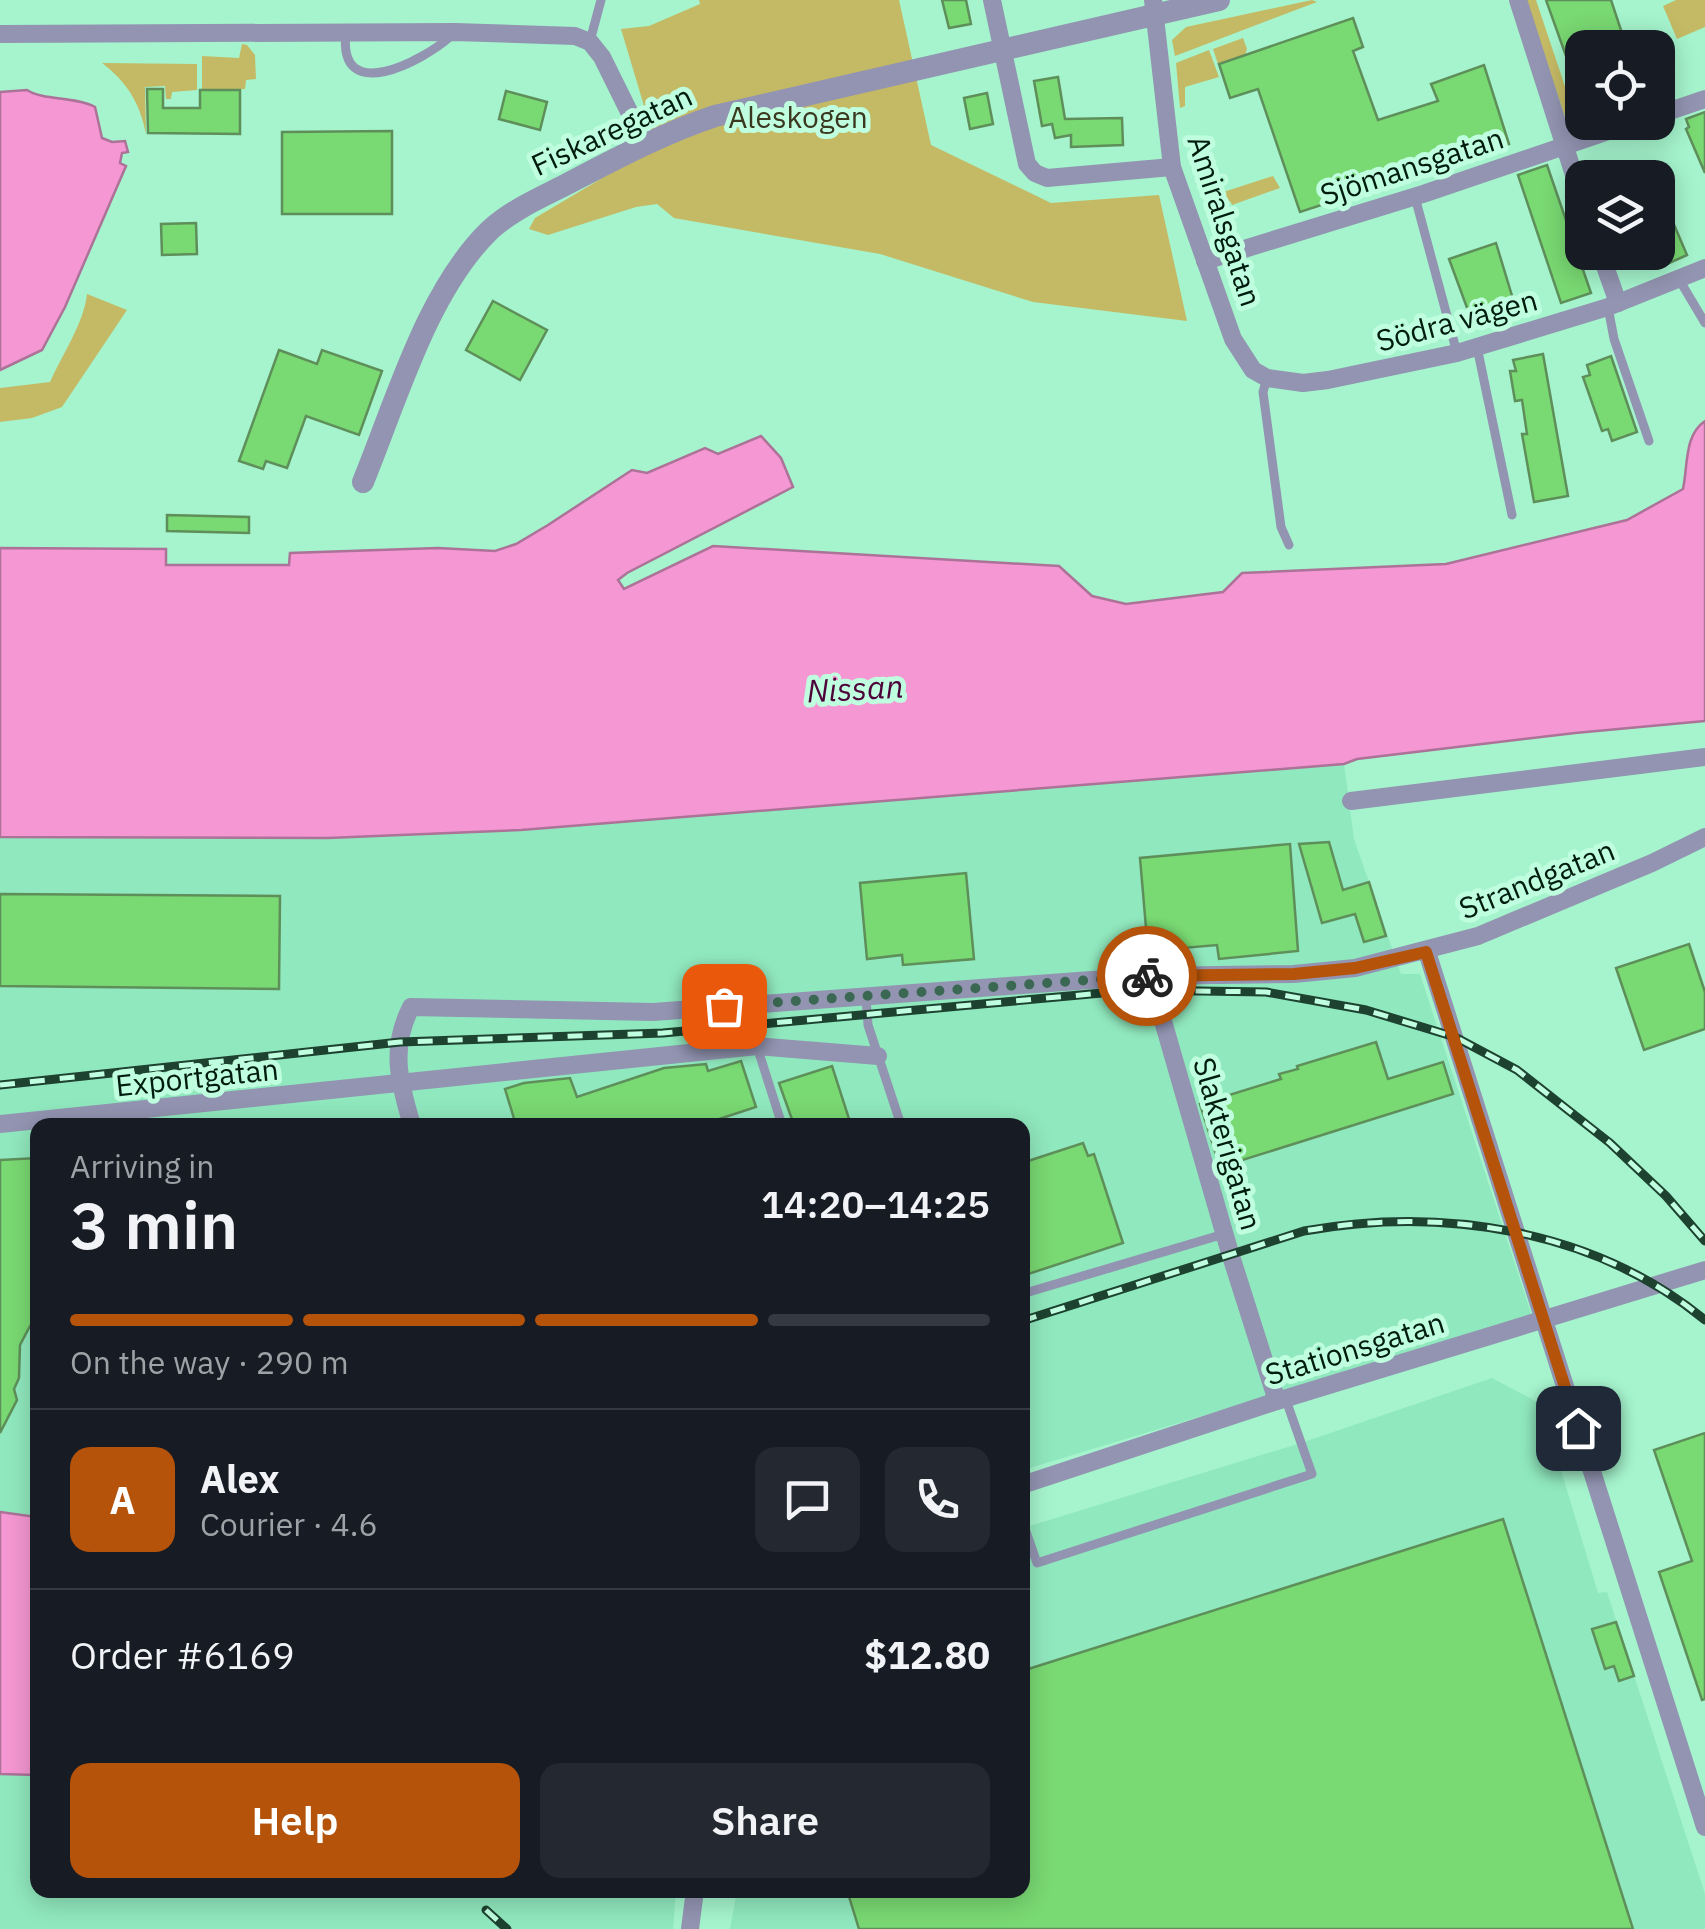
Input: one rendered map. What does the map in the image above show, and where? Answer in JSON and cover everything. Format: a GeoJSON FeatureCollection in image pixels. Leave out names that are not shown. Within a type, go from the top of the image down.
{"type":"FeatureCollection","features":[{"type":"Feature","properties":{"kind":"street"},"geometry":{"type":"LineString","coordinates":[[992,0],[1027,164],[1035,173],[1047,178],[1172,167]]}},
{"type":"Feature","properties":{"kind":"street","name":"Fiskaregatan"},"geometry":{"type":"LineString","coordinates":[[363,482],[422,338],[448,286],[490,230],[513,212],[684,126],[768,102],[1004,51],[1154,8],[1220,0]]}},
{"type":"Feature","properties":{"kind":"street"},"geometry":{"type":"LineString","coordinates":[[1518,0],[1569,160]]}},
{"type":"Feature","properties":{"kind":"street","name":"Amiralsgatan"},"geometry":{"type":"LineString","coordinates":[[1154,8],[1172,167],[1233,339],[1253,370],[1266,378]]}},
{"type":"Feature","properties":{"kind":"street"},"geometry":{"type":"LineString","coordinates":[[0,34],[455,32],[575,36],[590,42],[602,56],[645,144]]}},
{"type":"Feature","properties":{"kind":"street"},"geometry":{"type":"LineString","coordinates":[[1675,109],[1705,98]]}},
{"type":"Feature","properties":{"kind":"street","name":"Sjömansgatan"},"geometry":{"type":"LineString","coordinates":[[1204,261],[1582,140]]}},
{"type":"Feature","properties":{"kind":"street","name":"Södra vägen"},"geometry":{"type":"LineString","coordinates":[[1266,378],[1292,383],[1328,380],[1457,353],[1613,305],[1705,268]]}},
{"type":"Feature","properties":{"kind":"street"},"geometry":{"type":"LineString","coordinates":[[1604,270],[1613,305]]}},
{"type":"Feature","properties":{"kind":"street"},"geometry":{"type":"LineString","coordinates":[[1350,801],[1705,757]]}},
{"type":"Feature","properties":{"kind":"street","name":"Strandgatan"},"geometry":{"type":"LineString","coordinates":[[1146,976],[1294,974],[1355,968],[1426,952],[1478,936],[1705,837]]}},
{"type":"Feature","properties":{"kind":"street"},"geometry":{"type":"LineString","coordinates":[[1426,952],[1705,1826]]}},
{"type":"Feature","properties":{"kind":"street"},"geometry":{"type":"LineString","coordinates":[[410,1118],[400,1084],[399,1031],[411,1007],[653,1012],[1146,976]]}},
{"type":"Feature","properties":{"kind":"street","name":"Slakterigatan"},"geometry":{"type":"LineString","coordinates":[[1146,976],[1154,990],[1224,1234],[1282,1400]]}},
{"type":"Feature","properties":{"kind":"street","name":"Exportgatan"},"geometry":{"type":"LineString","coordinates":[[60,1118],[400,1084],[755,1040],[878,1056]]}},
{"type":"Feature","properties":{"kind":"street","name":"Exportgatan"},"geometry":{"type":"LineString","coordinates":[[0,1124],[30,1121]]}},
{"type":"Feature","properties":{"kind":"street","name":"Stationsgatan"},"geometry":{"type":"LineString","coordinates":[[1030,1482],[1705,1270]]}},
{"type":"Feature","properties":{"kind":"street"},"geometry":{"type":"LineString","coordinates":[[690,1929],[694,1898]]}},
{"type":"Feature","properties":{"kind":"lane"},"geometry":{"type":"LineString","coordinates":[[590,42],[601,0]]}},
{"type":"Feature","properties":{"kind":"lane"},"geometry":{"type":"LineString","coordinates":[[346,32],[347,58],[357,71],[368,75],[400,66],[438,47],[455,32]]}},
{"type":"Feature","properties":{"kind":"lane"},"geometry":{"type":"LineString","coordinates":[[1415,196],[1457,353]]}},
{"type":"Feature","properties":{"kind":"lane"},"geometry":{"type":"LineString","coordinates":[[1680,280],[1705,322]]}},
{"type":"Feature","properties":{"kind":"lane"},"geometry":{"type":"LineString","coordinates":[[1613,305],[1614,339],[1649,441]]}},
{"type":"Feature","properties":{"kind":"lane"},"geometry":{"type":"LineString","coordinates":[[1477,347],[1512,514]]}},
{"type":"Feature","properties":{"kind":"lane"},"geometry":{"type":"LineString","coordinates":[[1266,378],[1263,392],[1281,527],[1289,545]]}},
{"type":"Feature","properties":{"kind":"lane"},"geometry":{"type":"LineString","coordinates":[[866,996],[868,1025],[898,1118]]}},
{"type":"Feature","properties":{"kind":"lane"},"geometry":{"type":"LineString","coordinates":[[755,1040],[780,1118]]}},
{"type":"Feature","properties":{"kind":"lane"},"geometry":{"type":"LineString","coordinates":[[1030,1292],[1224,1234]]}},
{"type":"Feature","properties":{"kind":"lane"},"geometry":{"type":"LineString","coordinates":[[1030,1544],[1036,1562],[1312,1474],[1282,1400]]}},
{"type":"Feature","properties":{"kind":"shaded area"},"geometry":{"type":"Polygon","coordinates":[[[1344,764],[1354,839],[1401,974],[1420,974],[1532,1316],[1030,1468],[1030,1118],[30,1118],[30,1516],[0,1512],[0,837],[328,838],[521,830],[1344,764]]]}},
{"type":"Feature","properties":{"kind":"shaded area"},"geometry":{"type":"Polygon","coordinates":[[[1492,1378],[1541,1404],[1598,1593],[1607,1592],[1705,1894],[1705,1929],[730,1929],[736,1898],[1030,1898],[1030,1526],[1301,1443],[1492,1378]]]}},
{"type":"Feature","properties":{"kind":"shaded area"},"geometry":{"type":"Polygon","coordinates":[[[0,1774],[30,1775],[30,1898],[675,1898],[673,1929],[0,1929],[0,1774]]]}},
{"type":"Feature","properties":{"kind":"green space","name":"Aleskogen"},"geometry":{"type":"Polygon","coordinates":[[[699,0],[899,0],[931,145],[1051,203],[1159,195],[1187,321],[1033,302],[880,254],[674,218],[657,204],[548,235],[529,229],[535,218],[656,146],[621,29],[649,26],[700,4],[699,0]]]}},
{"type":"Feature","properties":{"kind":"green space"},"geometry":{"type":"Polygon","coordinates":[[[1526,0],[1536,0],[1565,86],[1565,117],[1526,0]]]}},
{"type":"Feature","properties":{"kind":"green space"},"geometry":{"type":"Polygon","coordinates":[[[1676,0],[1705,0],[1705,27],[1677,39],[1663,6],[1676,0]]]}},
{"type":"Feature","properties":{"kind":"green space"},"geometry":{"type":"Polygon","coordinates":[[[1317,2],[1175,56],[1172,40],[1186,27],[1317,2]]]}},
{"type":"Feature","properties":{"kind":"green space"},"geometry":{"type":"Polygon","coordinates":[[[1243,38],[1245,55],[1218,64],[1213,49],[1243,38]]]}},
{"type":"Feature","properties":{"kind":"green space"},"geometry":{"type":"Polygon","coordinates":[[[242,44],[255,55],[256,79],[246,80],[245,89],[202,89],[202,56],[239,58],[242,44]]]}},
{"type":"Feature","properties":{"kind":"green space"},"geometry":{"type":"Polygon","coordinates":[[[1209,50],[1219,77],[1185,87],[1185,106],[1180,108],[1176,63],[1209,50]]]}},
{"type":"Feature","properties":{"kind":"green space"},"geometry":{"type":"Polygon","coordinates":[[[102,63],[197,64],[197,90],[172,92],[171,99],[166,99],[165,86],[145,87],[146,134],[131,94],[102,63]]]}},
{"type":"Feature","properties":{"kind":"green space"},"geometry":{"type":"Polygon","coordinates":[[[1273,176],[1280,188],[1232,205],[1230,201],[1208,208],[1205,202],[1208,197],[1273,176]]]}},
{"type":"Feature","properties":{"kind":"green space"},"geometry":{"type":"Polygon","coordinates":[[[87,294],[127,310],[62,407],[32,418],[0,422],[0,388],[50,382],[77,327],[87,294]]]}},
{"type":"Feature","properties":{"kind":"water"},"geometry":{"type":"Polygon","coordinates":[[[27,90],[95,107],[102,138],[125,141],[128,152],[122,153],[120,163],[126,166],[65,307],[42,350],[0,370],[0,92],[27,90]]]}},
{"type":"Feature","properties":{"kind":"water","name":"Nissan"},"geometry":{"type":"Polygon","coordinates":[[[1705,421],[1705,721],[1575,733],[1357,759],[1344,764],[521,830],[328,838],[0,837],[0,548],[166,549],[166,565],[289,565],[290,553],[438,548],[495,551],[516,544],[632,470],[647,473],[705,448],[718,454],[761,436],[781,458],[793,487],[627,573],[618,580],[624,589],[713,546],[1059,566],[1092,596],[1126,604],[1223,592],[1242,573],[1446,564],[1627,520],[1683,489],[1690,443],[1705,421]]]}},
{"type":"Feature","properties":{"kind":"water"},"geometry":{"type":"Polygon","coordinates":[[[0,1512],[30,1516],[30,1775],[0,1774],[0,1512]]]}},
{"type":"Feature","properties":{"kind":"building"},"geometry":{"type":"Polygon","coordinates":[[[942,0],[966,0],[971,24],[949,28],[942,0]]]}},
{"type":"Feature","properties":{"kind":"building"},"geometry":{"type":"Polygon","coordinates":[[[1546,0],[1611,0],[1621,30],[1565,30],[1565,53],[1546,0]]]}},
{"type":"Feature","properties":{"kind":"building"},"geometry":{"type":"Polygon","coordinates":[[[1353,18],[1363,47],[1353,51],[1378,120],[1438,101],[1431,84],[1484,65],[1509,144],[1300,212],[1258,89],[1230,98],[1219,64],[1353,18]]]}},
{"type":"Feature","properties":{"kind":"building"},"geometry":{"type":"Polygon","coordinates":[[[1058,77],[1065,119],[1122,118],[1123,145],[1071,147],[1071,135],[1055,138],[1052,124],[1042,126],[1034,81],[1058,77]]]}},
{"type":"Feature","properties":{"kind":"building"},"geometry":{"type":"Polygon","coordinates":[[[147,89],[163,89],[163,108],[200,108],[200,90],[240,90],[240,134],[148,133],[147,89]]]}},
{"type":"Feature","properties":{"kind":"building"},"geometry":{"type":"Polygon","coordinates":[[[506,91],[547,102],[540,130],[499,119],[506,91]]]}},
{"type":"Feature","properties":{"kind":"building"},"geometry":{"type":"Polygon","coordinates":[[[987,93],[993,124],[970,129],[964,98],[987,93]]]}},
{"type":"Feature","properties":{"kind":"building"},"geometry":{"type":"Polygon","coordinates":[[[1705,112],[1705,173],[1686,129],[1686,119],[1705,112]]]}},
{"type":"Feature","properties":{"kind":"building"},"geometry":{"type":"Polygon","coordinates":[[[392,131],[392,214],[282,214],[282,132],[392,131]]]}},
{"type":"Feature","properties":{"kind":"building"},"geometry":{"type":"Polygon","coordinates":[[[1547,165],[1565,217],[1565,270],[1583,270],[1591,293],[1561,303],[1518,175],[1547,165]]]}},
{"type":"Feature","properties":{"kind":"building"},"geometry":{"type":"Polygon","coordinates":[[[196,223],[197,254],[162,255],[161,224],[196,223]]]}},
{"type":"Feature","properties":{"kind":"building"},"geometry":{"type":"Polygon","coordinates":[[[1675,227],[1687,255],[1675,260],[1675,227]]]}},
{"type":"Feature","properties":{"kind":"building"},"geometry":{"type":"Polygon","coordinates":[[[1496,243],[1516,309],[1473,324],[1449,259],[1496,243]]]}},
{"type":"Feature","properties":{"kind":"building"},"geometry":{"type":"Polygon","coordinates":[[[493,301],[547,330],[520,380],[466,350],[493,301]]]}},
{"type":"Feature","properties":{"kind":"building"},"geometry":{"type":"Polygon","coordinates":[[[279,350],[317,364],[322,350],[382,371],[359,435],[306,416],[287,468],[266,461],[263,469],[239,461],[279,350]]]}},
{"type":"Feature","properties":{"kind":"building"},"geometry":{"type":"Polygon","coordinates":[[[1543,354],[1568,496],[1534,502],[1522,434],[1527,434],[1522,400],[1515,401],[1510,371],[1516,371],[1513,360],[1543,354]]]}},
{"type":"Feature","properties":{"kind":"building"},"geometry":{"type":"Polygon","coordinates":[[[1611,356],[1637,432],[1612,441],[1608,429],[1602,431],[1583,377],[1590,375],[1587,365],[1611,356]]]}},
{"type":"Feature","properties":{"kind":"building"},"geometry":{"type":"Polygon","coordinates":[[[167,515],[249,517],[249,533],[167,531],[167,515]]]}},
{"type":"Feature","properties":{"kind":"building"},"geometry":{"type":"Polygon","coordinates":[[[1329,842],[1343,890],[1369,882],[1386,936],[1364,942],[1355,914],[1322,923],[1299,844],[1329,842]]]}},
{"type":"Feature","properties":{"kind":"building"},"geometry":{"type":"Polygon","coordinates":[[[1290,844],[1298,951],[1219,959],[1217,945],[1148,951],[1140,858],[1290,844]]]}},
{"type":"Feature","properties":{"kind":"building"},"geometry":{"type":"Polygon","coordinates":[[[966,873],[974,959],[903,965],[902,955],[867,959],[860,883],[966,873]]]}},
{"type":"Feature","properties":{"kind":"building"},"geometry":{"type":"Polygon","coordinates":[[[0,894],[280,896],[279,989],[0,986],[0,894]]]}},
{"type":"Feature","properties":{"kind":"building"},"geometry":{"type":"Polygon","coordinates":[[[1689,944],[1705,992],[1705,1029],[1644,1050],[1616,968],[1689,944]]]}},
{"type":"Feature","properties":{"kind":"building"},"geometry":{"type":"Polygon","coordinates":[[[1376,1042],[1388,1079],[1443,1062],[1453,1094],[1220,1167],[1200,1104],[1281,1079],[1279,1074],[1298,1069],[1297,1066],[1376,1042]]]}},
{"type":"Feature","properties":{"kind":"building"},"geometry":{"type":"Polygon","coordinates":[[[741,1061],[756,1107],[722,1118],[514,1118],[505,1089],[570,1078],[577,1097],[664,1068],[706,1064],[708,1071],[741,1061]]]}},
{"type":"Feature","properties":{"kind":"building"},"geometry":{"type":"Polygon","coordinates":[[[832,1066],[849,1118],[792,1118],[779,1083],[832,1066]]]}},
{"type":"Feature","properties":{"kind":"building"},"geometry":{"type":"Polygon","coordinates":[[[1083,1143],[1088,1156],[1094,1154],[1123,1243],[1030,1273],[1030,1160],[1083,1143]]]}},
{"type":"Feature","properties":{"kind":"building"},"geometry":{"type":"Polygon","coordinates":[[[30,1158],[30,1326],[20,1345],[19,1378],[14,1389],[17,1400],[0,1433],[0,1160],[30,1158]]]}},
{"type":"Feature","properties":{"kind":"building"},"geometry":{"type":"Polygon","coordinates":[[[1705,1433],[1702,1700],[1659,1572],[1692,1561],[1654,1450],[1705,1433]]]}},
{"type":"Feature","properties":{"kind":"building"},"geometry":{"type":"Polygon","coordinates":[[[1503,1519],[1633,1929],[859,1929],[849,1898],[1030,1898],[1030,1668],[1503,1519]]]}},
{"type":"Feature","properties":{"kind":"building"},"geometry":{"type":"Polygon","coordinates":[[[1616,1622],[1634,1676],[1619,1681],[1614,1666],[1605,1669],[1592,1629],[1616,1622]]]}},
{"type":"Feature","properties":{"kind":"railway"},"geometry":{"type":"LineString","coordinates":[[0,1085],[400,1042],[663,1033],[1135,990],[1266,992],[1366,1010],[1455,1037],[1517,1070],[1610,1143],[1666,1196],[1705,1241]]}},
{"type":"Feature","properties":{"kind":"railway"},"geometry":{"type":"LineString","coordinates":[[1030,1318],[1304,1231],[1409,1222],[1462,1224],[1566,1245],[1615,1264],[1662,1289],[1705,1320]]}},
{"type":"Feature","properties":{"kind":"railway"},"geometry":{"type":"LineString","coordinates":[[486,1910],[507,1929]]}},
{"type":"Feature","properties":{"kind":"way so far"},"geometry":{"type":"LineString","coordinates":[[724,1006],[1147,976]]}},
{"type":"Feature","properties":{"kind":"route"},"geometry":{"type":"LineString","coordinates":[[1147,976],[1294,974],[1355,968],[1426,952],[1578,1428]]}}]}
